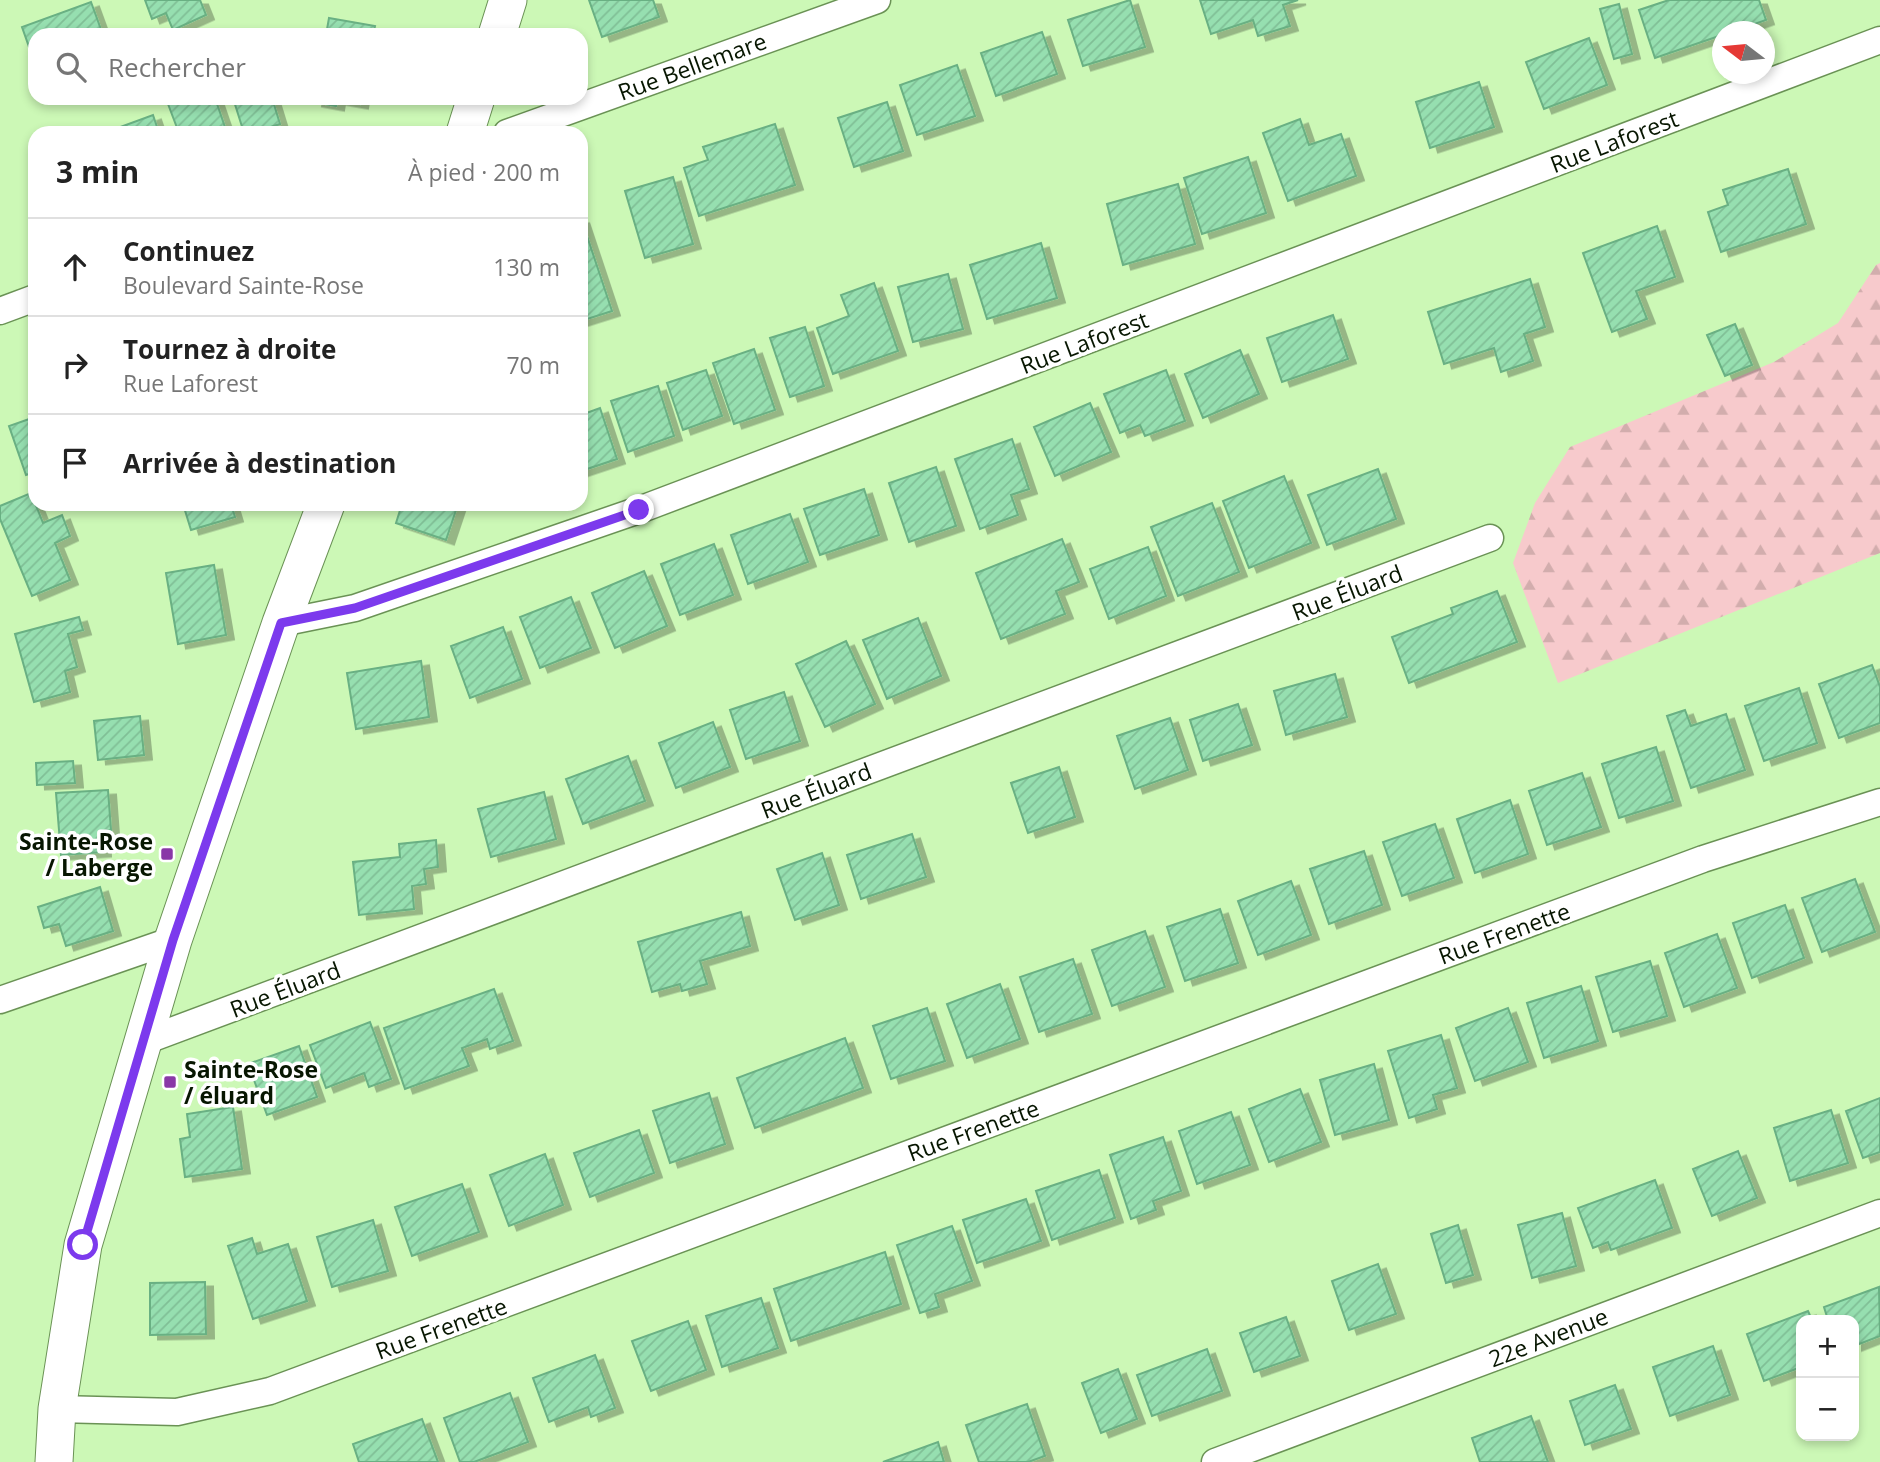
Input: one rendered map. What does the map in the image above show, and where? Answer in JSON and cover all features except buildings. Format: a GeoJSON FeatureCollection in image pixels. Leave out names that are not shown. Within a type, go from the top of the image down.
{"type":"FeatureCollection","features":[{"type":"Feature","properties":{"kind":"street"},"geometry":{"type":"LineString","coordinates":[[498,28],[508,0]]}},
{"type":"Feature","properties":{"kind":"street","name":"Rue Bellemare"},"geometry":{"type":"LineString","coordinates":[[588,104],[877,0]]}},
{"type":"Feature","properties":{"kind":"street","name":"Rue Laforest"},"geometry":{"type":"LineString","coordinates":[[281,623],[355,608],[639,510],[1880,40]]}},
{"type":"Feature","properties":{"kind":"street"},"geometry":{"type":"LineString","coordinates":[[467,126],[474,105]]}},
{"type":"Feature","properties":{"kind":"street","name":"Rue Bellemare"},"geometry":{"type":"LineString","coordinates":[[527,126],[586,105]]}},
{"type":"Feature","properties":{"kind":"street"},"geometry":{"type":"LineString","coordinates":[[0,311],[28,301]]}},
{"type":"Feature","properties":{"kind":"street"},"geometry":{"type":"LineString","coordinates":[[54,1462],[57,1409],[83,1245],[173,940],[281,623],[323,511]]}},
{"type":"Feature","properties":{"kind":"street","name":"Rue Éluard"},"geometry":{"type":"LineString","coordinates":[[142,1042],[1490,538]]}},
{"type":"Feature","properties":{"kind":"street","name":"Rue Frenette"},"geometry":{"type":"LineString","coordinates":[[57,1409],[177,1412],[270,1391],[1703,859],[1880,802]]}},
{"type":"Feature","properties":{"kind":"street"},"geometry":{"type":"LineString","coordinates":[[0,1000],[173,940]]}},
{"type":"Feature","properties":{"kind":"street","name":"22e Avenue"},"geometry":{"type":"LineString","coordinates":[[1215,1462],[1880,1213]]}},
{"type":"Feature","properties":{"kind":"green space"},"geometry":{"type":"Polygon","coordinates":[[[1880,263],[1880,553],[1558,683],[1513,563],[1535,503],[1570,447],[1774,362],[1838,323],[1876,265],[1880,263]]]}},
{"type":"Feature","properties":{"kind":"place","name":"Sainte-Rose / Laberge"},"geometry":{"type":"Point","coordinates":[167,854]}},
{"type":"Feature","properties":{"kind":"place","name":"Sainte-Rose / éluard"},"geometry":{"type":"Point","coordinates":[170,1082]}},
{"type":"Feature","properties":{"kind":"route"},"geometry":{"type":"LineString","coordinates":[[83,1245],[173,940],[281,623],[355,608],[639,510]]}}]}
